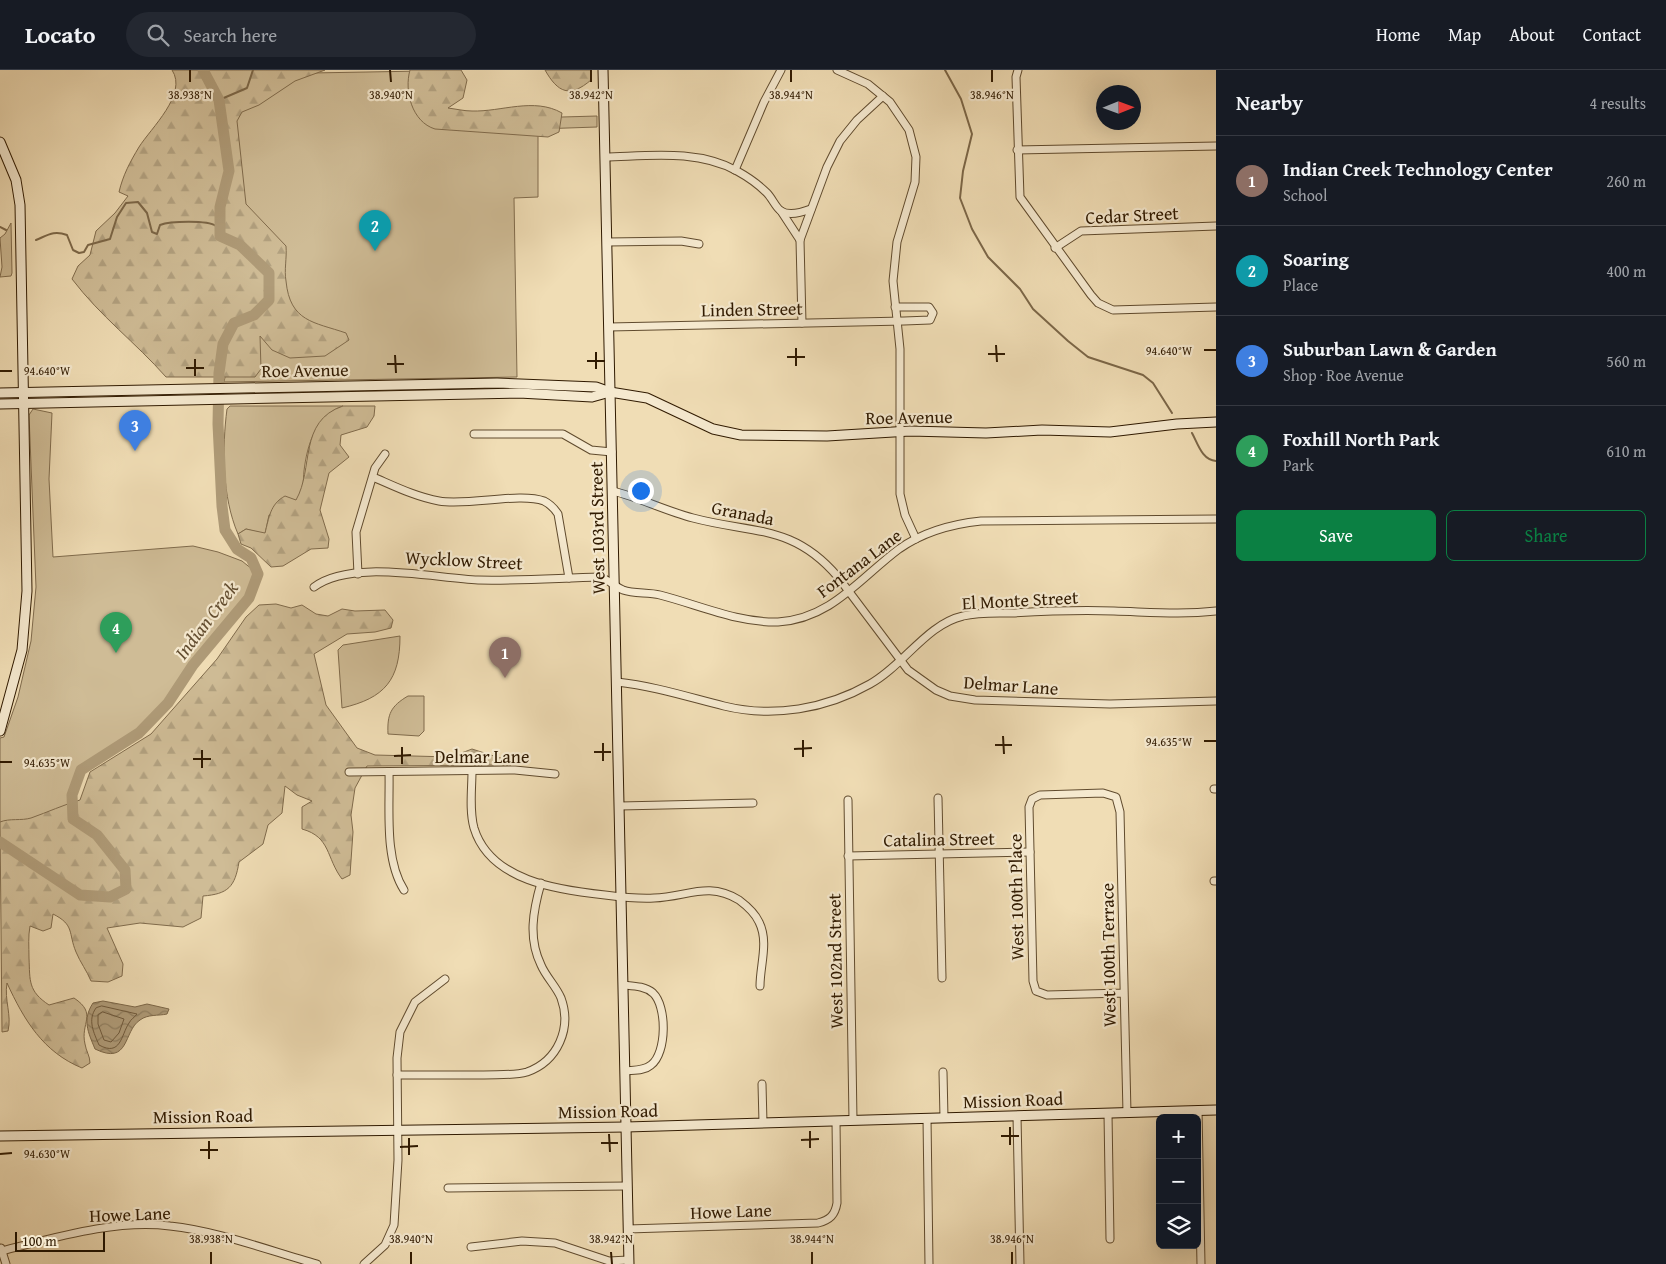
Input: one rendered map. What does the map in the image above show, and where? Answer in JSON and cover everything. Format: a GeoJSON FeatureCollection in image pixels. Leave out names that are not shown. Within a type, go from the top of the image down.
{"type":"FeatureCollection","features":[{"type":"Feature","properties":{"kind":"main road","name":"West 103rd Street"},"geometry":{"type":"LineString","coordinates":[[603,70],[620,806],[628,1262]]}},
{"type":"Feature","properties":{"kind":"main road"},"geometry":{"type":"LineString","coordinates":[[0,142],[16,180],[20,205],[26,619],[18,667],[0,731]]}},
{"type":"Feature","properties":{"kind":"main road","name":"Roe Avenue"},"geometry":{"type":"LineString","coordinates":[[0,393],[512,383],[596,387],[610,392],[648,398],[725,433],[803,436],[901,432],[986,433],[1042,430],[1110,432],[1176,424],[1216,422]]}},
{"type":"Feature","properties":{"kind":"main road"},"geometry":{"type":"LineString","coordinates":[[370,396],[373,386]]}},
{"type":"Feature","properties":{"kind":"main road","name":"Roe Avenue"},"geometry":{"type":"LineString","coordinates":[[0,404],[194,398],[519,393],[592,396],[610,392]]}},
{"type":"Feature","properties":{"kind":"main road","name":"Mission Road"},"geometry":{"type":"LineString","coordinates":[[0,1136],[626,1127],[1216,1110]]}},
{"type":"Feature","properties":{"kind":"street"},"geometry":{"type":"LineString","coordinates":[[735,170],[764,102],[781,70]]}},
{"type":"Feature","properties":{"kind":"street"},"geometry":{"type":"LineString","coordinates":[[837,70],[868,84],[883,96],[906,124],[916,157],[915,182],[901,226],[894,261],[895,307],[900,349],[900,494],[905,515],[916,539]]}},
{"type":"Feature","properties":{"kind":"street"},"geometry":{"type":"LineString","coordinates":[[1018,70],[1016,77],[1017,150],[1020,197],[1055,248],[1096,302],[1113,310],[1216,307]]}},
{"type":"Feature","properties":{"kind":"street"},"geometry":{"type":"LineString","coordinates":[[802,323],[800,240],[827,167],[840,141],[857,120],[883,96]]}},
{"type":"Feature","properties":{"kind":"street"},"geometry":{"type":"LineString","coordinates":[[1017,150],[1216,146]]}},
{"type":"Feature","properties":{"kind":"street"},"geometry":{"type":"LineString","coordinates":[[605,157],[685,156],[702,158],[735,170],[757,184],[781,211],[800,240]]}},
{"type":"Feature","properties":{"kind":"street"},"geometry":{"type":"LineString","coordinates":[[781,211],[790,214],[811,210]]}},
{"type":"Feature","properties":{"kind":"street","name":"Cedar Street"},"geometry":{"type":"LineString","coordinates":[[1055,248],[1081,231],[1216,226]]}},
{"type":"Feature","properties":{"kind":"street"},"geometry":{"type":"LineString","coordinates":[[608,242],[681,241],[699,244]]}},
{"type":"Feature","properties":{"kind":"street","name":"Linden Street"},"geometry":{"type":"LineString","coordinates":[[609,327],[930,320],[933,313],[929,307],[895,307]]}},
{"type":"Feature","properties":{"kind":"street"},"geometry":{"type":"LineString","coordinates":[[474,434],[563,434],[575,439],[591,450],[612,452]]}},
{"type":"Feature","properties":{"kind":"street"},"geometry":{"type":"LineString","coordinates":[[358,574],[356,532],[375,468],[385,454]]}},
{"type":"Feature","properties":{"kind":"street"},"geometry":{"type":"LineString","coordinates":[[373,477],[416,495],[438,501],[467,503],[530,499],[544,502],[553,507],[558,514],[569,578]]}},
{"type":"Feature","properties":{"kind":"street","name":"Granada"},"geometry":{"type":"LineString","coordinates":[[613,491],[642,498],[691,518],[766,531],[791,539],[816,555],[827,565],[849,593]]}},
{"type":"Feature","properties":{"kind":"street","name":"Fontana Lane"},"geometry":{"type":"LineString","coordinates":[[615,584],[621,589],[658,595],[729,615],[763,622],[788,620],[812,615],[827,608],[849,593],[900,548],[916,539],[947,527],[981,521],[1216,519]]}},
{"type":"Feature","properties":{"kind":"street","name":"Wycklow Street"},"geometry":{"type":"LineString","coordinates":[[314,587],[330,578],[393,571],[479,580],[600,577],[615,584]]}},
{"type":"Feature","properties":{"kind":"street","name":"Delmar Lane"},"geometry":{"type":"LineString","coordinates":[[849,593],[901,662],[922,682],[936,690],[963,699],[1110,704],[1216,701]]}},
{"type":"Feature","properties":{"kind":"street","name":"El Monte Street"},"geometry":{"type":"LineString","coordinates":[[617,682],[659,688],[745,710],[786,711],[837,700],[870,684],[901,662],[937,627],[964,616],[1070,611],[1177,614],[1216,611]]}},
{"type":"Feature","properties":{"kind":"street","name":"Delmar Lane"},"geometry":{"type":"LineString","coordinates":[[349,772],[515,770],[556,774]]}},
{"type":"Feature","properties":{"kind":"street"},"geometry":{"type":"LineString","coordinates":[[472,771],[471,806],[474,827],[483,846],[500,864],[540,883],[563,890],[655,898],[706,890],[727,894],[743,903],[754,914],[763,934],[764,949],[760,986]]}},
{"type":"Feature","properties":{"kind":"street"},"geometry":{"type":"LineString","coordinates":[[389,772],[394,873],[404,890]]}},
{"type":"Feature","properties":{"kind":"street","name":"West 100th Place"},"geometry":{"type":"LineString","coordinates":[[1116,797],[1103,793],[1040,795],[1032,799],[1029,807],[1033,981],[1036,990],[1047,995],[1124,993]]}},
{"type":"Feature","properties":{"kind":"street","name":"West 100th Terrace"},"geometry":{"type":"LineString","coordinates":[[1116,797],[1120,812],[1127,1113]]}},
{"type":"Feature","properties":{"kind":"street"},"geometry":{"type":"LineString","coordinates":[[938,798],[942,978]]}},
{"type":"Feature","properties":{"kind":"street","name":"West 102nd Street"},"geometry":{"type":"LineString","coordinates":[[848,800],[853,1120]]}},
{"type":"Feature","properties":{"kind":"street"},"geometry":{"type":"LineString","coordinates":[[620,806],[753,803]]}},
{"type":"Feature","properties":{"kind":"street","name":"Catalina Street"},"geometry":{"type":"LineString","coordinates":[[848,856],[1030,852]]}},
{"type":"Feature","properties":{"kind":"street"},"geometry":{"type":"LineString","coordinates":[[397,1076],[518,1074],[540,1066],[552,1054],[563,1035],[565,1018],[559,993],[540,964],[534,943],[534,908],[540,883]]}},
{"type":"Feature","properties":{"kind":"street"},"geometry":{"type":"LineString","coordinates":[[364,1264],[381,1250],[394,1225],[399,1039],[408,1013],[419,998],[445,979]]}},
{"type":"Feature","properties":{"kind":"street"},"geometry":{"type":"LineString","coordinates":[[623,985],[645,988],[652,992],[661,1004],[663,1044],[658,1059],[644,1069],[625,1071]]}},
{"type":"Feature","properties":{"kind":"street"},"geometry":{"type":"LineString","coordinates":[[943,1072],[944,1118]]}},
{"type":"Feature","properties":{"kind":"street"},"geometry":{"type":"LineString","coordinates":[[762,1084],[763,1123]]}},
{"type":"Feature","properties":{"kind":"street"},"geometry":{"type":"LineString","coordinates":[[1198,1110],[1201,1264]]}},
{"type":"Feature","properties":{"kind":"street"},"geometry":{"type":"LineString","coordinates":[[1108,1114],[1110,1239]]}},
{"type":"Feature","properties":{"kind":"street"},"geometry":{"type":"LineString","coordinates":[[1017,1116],[1020,1264]]}},
{"type":"Feature","properties":{"kind":"street"},"geometry":{"type":"LineString","coordinates":[[927,1118],[929,1264]]}},
{"type":"Feature","properties":{"kind":"street","name":"Howe Lane"},"geometry":{"type":"LineString","coordinates":[[628,1229],[818,1224],[832,1216],[838,1203],[836,1121]]}},
{"type":"Feature","properties":{"kind":"street"},"geometry":{"type":"LineString","coordinates":[[448,1188],[627,1186]]}},
{"type":"Feature","properties":{"kind":"street","name":"Howe Lane"},"geometry":{"type":"LineString","coordinates":[[1,1248],[78,1232],[161,1225],[190,1229],[317,1264]]}},
{"type":"Feature","properties":{"kind":"street"},"geometry":{"type":"LineString","coordinates":[[471,1247],[522,1241],[555,1243],[609,1260],[628,1262]]}},
{"type":"Feature","properties":{"kind":"street"},"geometry":{"type":"LineString","coordinates":[[1,1248],[6,1264]]}},
{"type":"Feature","properties":{"kind":"green space"},"geometry":{"type":"Polygon","coordinates":[[[172,70],[325,70],[295,81],[259,105],[242,112],[237,121],[246,204],[286,246],[285,277],[288,295],[293,305],[298,313],[314,323],[346,333],[349,340],[325,356],[290,358],[272,350],[260,336],[261,369],[255,377],[166,377],[94,305],[72,279],[78,266],[90,255],[96,231],[115,213],[128,196],[119,192],[123,180],[139,147],[172,100],[176,79],[172,70]]]}},
{"type":"Feature","properties":{"kind":"green space"},"geometry":{"type":"Polygon","coordinates":[[[410,70],[461,70],[467,80],[463,98],[448,108],[483,111],[517,106],[551,108],[562,113],[559,132],[548,137],[435,129],[427,125],[415,113],[409,96],[408,78],[410,70]]]}},
{"type":"Feature","properties":{"kind":"green space"},"geometry":{"type":"Polygon","coordinates":[[[545,70],[591,70],[591,80],[577,89],[565,90],[555,84],[545,70]]]}},
{"type":"Feature","properties":{"kind":"green space"},"geometry":{"type":"Polygon","coordinates":[[[423,71],[423,121],[597,116],[597,127],[538,129],[538,197],[514,198],[517,377],[224,382],[231,350],[243,236],[223,77],[255,74],[423,71]]]}},
{"type":"Feature","properties":{"kind":"green space"},"geometry":{"type":"Polygon","coordinates":[[[11,223],[12,273],[11,276],[0,277],[2,267],[0,238],[5,234],[11,223]]]}},
{"type":"Feature","properties":{"kind":"green space"},"geometry":{"type":"Polygon","coordinates":[[[230,406],[343,406],[326,416],[314,432],[308,451],[303,487],[299,498],[287,507],[269,515],[265,534],[246,529],[238,534],[233,520],[226,488],[224,456],[227,409],[230,406]]]}},
{"type":"Feature","properties":{"kind":"green space"},"geometry":{"type":"Polygon","coordinates":[[[343,406],[375,406],[374,416],[367,427],[341,435],[340,445],[349,457],[329,473],[320,510],[329,539],[328,548],[311,549],[283,566],[271,567],[251,548],[241,544],[238,534],[246,529],[265,533],[271,512],[276,503],[285,496],[296,500],[305,474],[313,434],[319,423],[329,413],[343,406]]]}},
{"type":"Feature","properties":{"kind":"green space"},"geometry":{"type":"Polygon","coordinates":[[[33,409],[52,413],[49,479],[53,557],[193,546],[218,552],[242,561],[258,574],[249,598],[193,665],[168,703],[139,733],[80,770],[72,795],[73,819],[0,842],[0,738],[4,737],[18,697],[31,641],[36,587],[29,415],[33,409]]]}},
{"type":"Feature","properties":{"kind":"green space"},"geometry":{"type":"Polygon","coordinates":[[[276,604],[291,608],[302,605],[316,614],[328,616],[342,609],[355,611],[385,610],[393,620],[391,628],[375,632],[347,634],[314,654],[326,705],[357,748],[375,755],[451,757],[472,749],[516,763],[510,765],[367,766],[355,788],[351,815],[353,832],[350,875],[342,879],[323,843],[318,837],[302,829],[302,807],[312,801],[297,795],[285,786],[282,813],[268,825],[263,844],[239,862],[235,878],[229,888],[219,893],[203,896],[201,918],[183,927],[140,923],[107,928],[123,964],[122,976],[108,982],[91,981],[76,952],[68,926],[53,914],[51,928],[43,931],[30,926],[31,985],[37,995],[49,1005],[74,998],[85,1009],[87,1019],[84,1037],[90,1063],[82,1068],[56,1053],[46,1044],[20,1010],[7,983],[6,995],[9,1025],[8,1031],[2,1032],[0,822],[31,818],[80,800],[90,772],[151,734],[217,659],[246,617],[259,605],[276,604]]]}},
{"type":"Feature","properties":{"kind":"green space"},"geometry":{"type":"Polygon","coordinates":[[[400,636],[397,664],[387,685],[369,699],[342,708],[338,650],[343,645],[400,636]]]}},
{"type":"Feature","properties":{"kind":"green space"},"geometry":{"type":"Polygon","coordinates":[[[408,696],[424,696],[424,731],[419,736],[388,734],[388,721],[391,711],[408,696]]]}},
{"type":"Feature","properties":{"kind":"water"},"geometry":{"type":"Polygon","coordinates":[[[103,1001],[135,1007],[147,1004],[169,1009],[167,1014],[150,1016],[140,1020],[120,1050],[114,1053],[106,1053],[95,1049],[87,1026],[88,1015],[93,1003],[103,1001]]]}},
{"type":"Feature","properties":{"kind":"waterway","name":"Indian Creek"},"geometry":{"type":"LineString","coordinates":[[0,842],[80,895],[110,897],[126,889],[125,870],[97,835],[73,819],[72,795],[81,770],[139,733],[168,703],[193,665],[249,598],[258,574],[251,558],[237,549],[225,530],[218,424],[219,373],[223,344],[234,323],[254,315],[269,300],[269,273],[240,245],[220,236],[220,207],[229,171],[219,100],[203,70]]}},
{"type":"Feature","properties":{"kind":"waterway"},"geometry":{"type":"LineString","coordinates":[[219,100],[247,88],[253,70]]}},
{"type":"Feature","properties":{"kind":"waterway"},"geometry":{"type":"LineString","coordinates":[[945,70],[961,99],[972,134],[963,171],[960,198],[972,229],[988,257],[1020,289],[1033,309],[1068,341],[1088,357],[1143,375],[1153,383],[1172,413]]}},
{"type":"Feature","properties":{"kind":"waterway"},"geometry":{"type":"LineString","coordinates":[[36,240],[51,234],[67,235],[73,250],[79,253],[84,252],[88,245],[110,239],[117,217],[126,203],[138,202],[147,213],[152,232],[157,234],[160,225],[189,222],[212,224],[216,226],[220,233]]}},
{"type":"Feature","properties":{"kind":"waterway"},"geometry":{"type":"LineString","coordinates":[[0,227],[6,230]]}},
{"type":"Feature","properties":{"kind":"waterway"},"geometry":{"type":"LineString","coordinates":[[1192,433],[1204,455],[1216,461]]}},
{"type":"Feature","properties":{"kind":"place","name":"Soaring"},"geometry":{"type":"Point","coordinates":[375,251]}},
{"type":"Feature","properties":{"kind":"place","name":"Suburban Lawn & Garden"},"geometry":{"type":"Point","coordinates":[135,451]}},
{"type":"Feature","properties":{"kind":"place","name":"Foxhill North Park"},"geometry":{"type":"Point","coordinates":[116,653]}},
{"type":"Feature","properties":{"kind":"place","name":"Indian Creek Technology Center"},"geometry":{"type":"Point","coordinates":[505,678]}}]}
